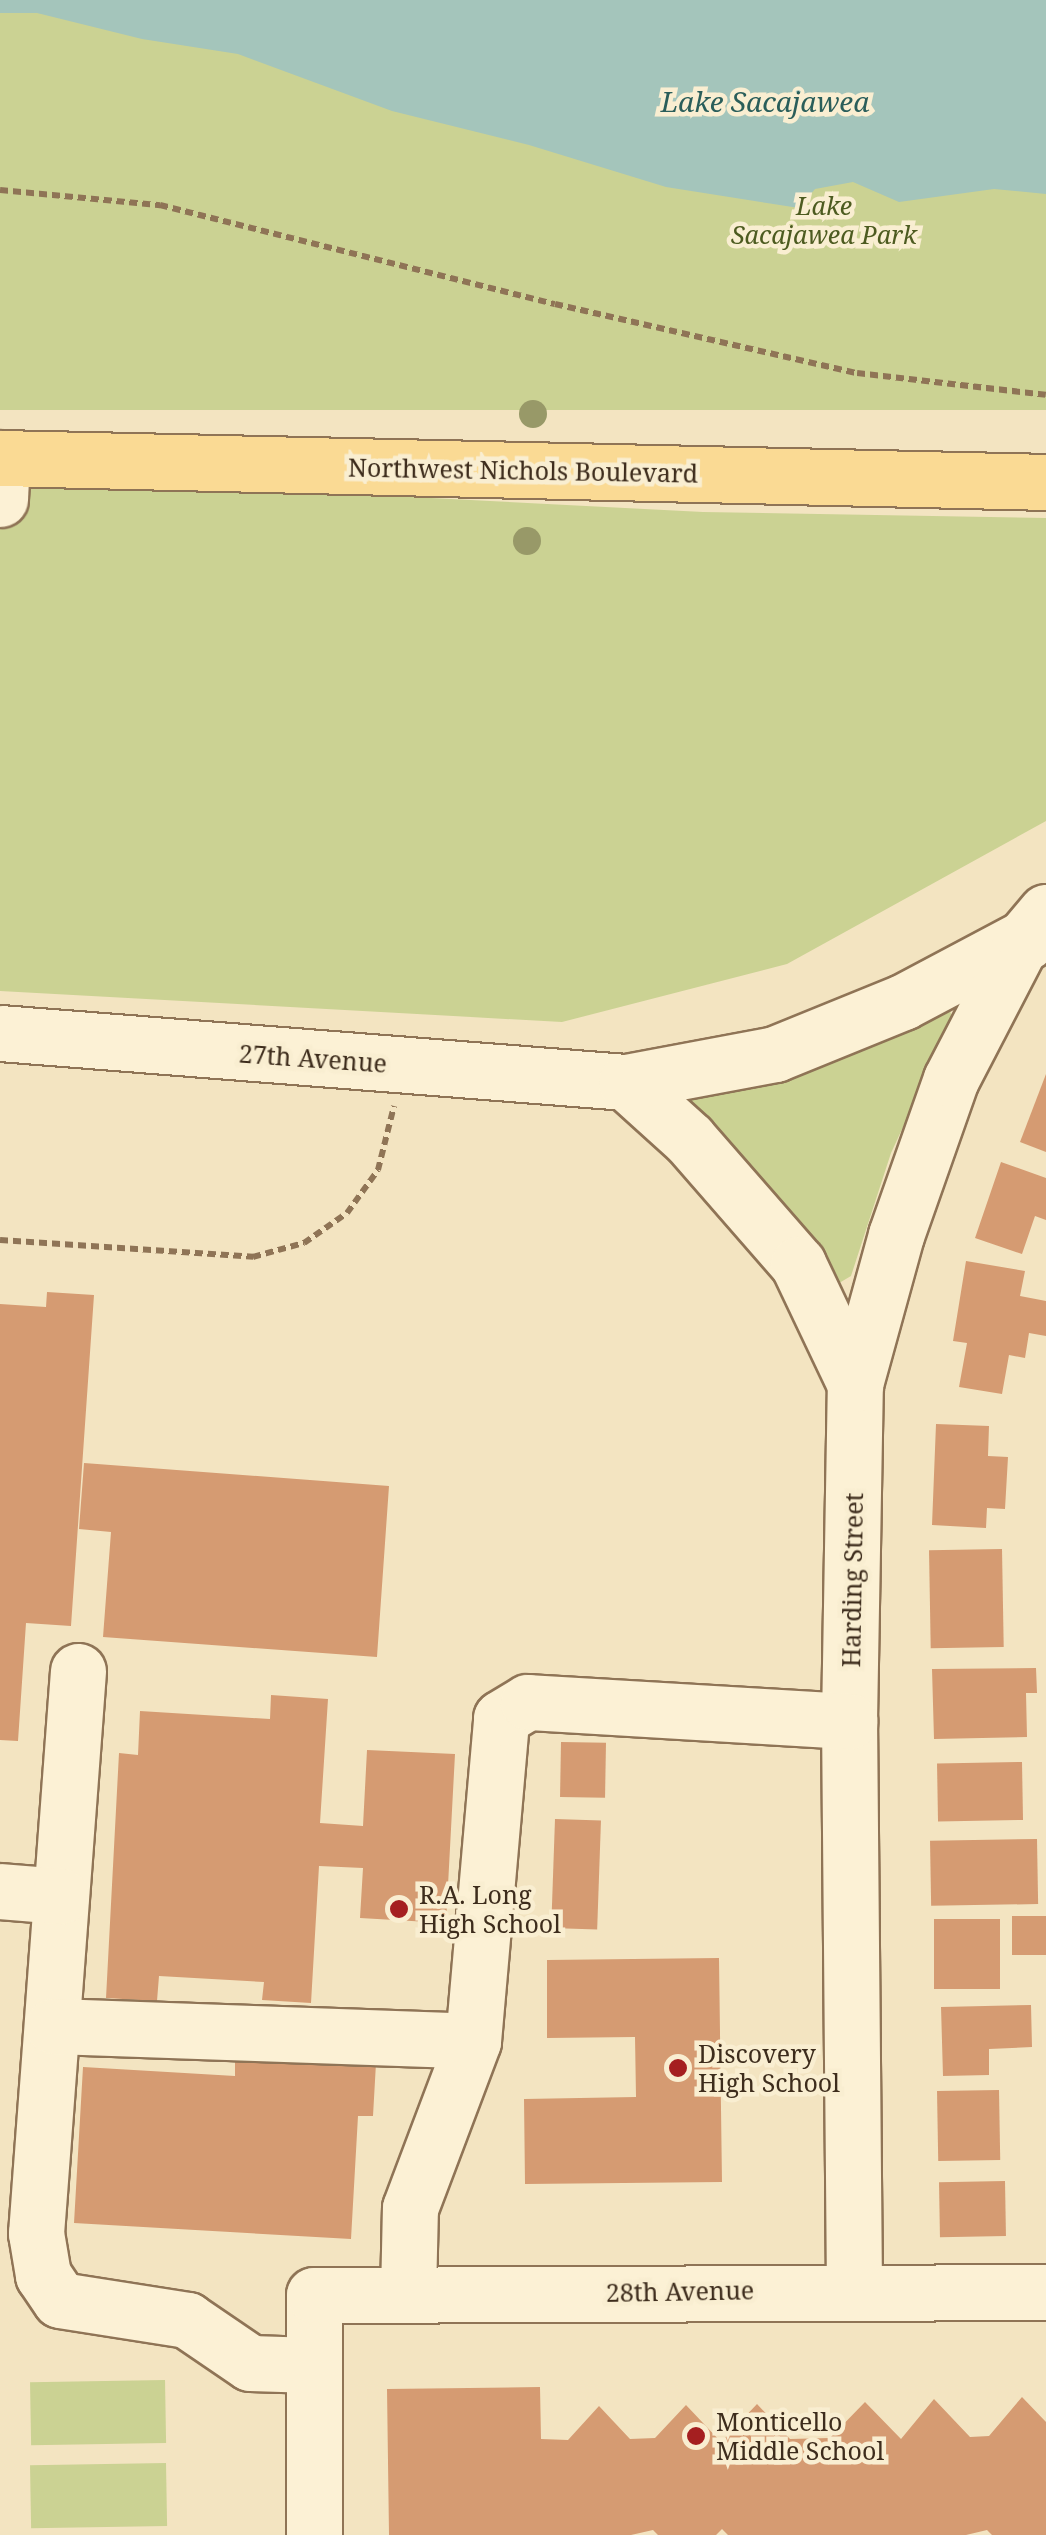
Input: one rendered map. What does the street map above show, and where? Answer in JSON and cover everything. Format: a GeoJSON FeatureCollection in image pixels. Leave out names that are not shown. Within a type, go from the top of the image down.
{"type":"FeatureCollection","features":[{"type":"Feature","properties":{"kind":"main road","name":"Northwest Nichols Boulevard"},"geometry":{"type":"LineString","coordinates":[[0,472],[1046,482]]}},
{"type":"Feature","properties":{"kind":"street","name":"27th Avenue"},"geometry":{"type":"LineString","coordinates":[[0,1033],[626,1082],[775,1054],[903,1002],[1038,937]]}},
{"type":"Feature","properties":{"kind":"street","name":"Harding Street"},"geometry":{"type":"LineString","coordinates":[[854,2289],[849,1721],[854,1384],[896,1235],[951,1079],[1038,937]]}},
{"type":"Feature","properties":{"kind":"street"},"geometry":{"type":"LineString","coordinates":[[626,1082],[689,1139],[798,1264],[854,1384]]}},
{"type":"Feature","properties":{"kind":"street"},"geometry":{"type":"LineString","coordinates":[[78,1670],[36,2233],[43,2275],[60,2300],[186,2320],[250,2364],[314,2365],[314,2535]]}},
{"type":"Feature","properties":{"kind":"street"},"geometry":{"type":"LineString","coordinates":[[408,2294],[410,2208],[474,2041],[497,1728],[509,1710],[528,1702],[849,1721]]}},
{"type":"Feature","properties":{"kind":"street"},"geometry":{"type":"LineString","coordinates":[[0,1892],[61,1896]]}},
{"type":"Feature","properties":{"kind":"street"},"geometry":{"type":"LineString","coordinates":[[53,2026],[474,2041]]}},
{"type":"Feature","properties":{"kind":"street","name":"28th Avenue"},"geometry":{"type":"LineString","coordinates":[[314,2365],[314,2295],[854,2289],[1046,2292]]}},
{"type":"Feature","properties":{"kind":"path"},"geometry":{"type":"LineString","coordinates":[[0,190],[160,205],[554,304],[857,373],[1046,394]]}},
{"type":"Feature","properties":{"kind":"path"},"geometry":{"type":"LineString","coordinates":[[0,1240],[253,1258],[304,1243],[347,1213],[378,1170],[393,1119],[398,1064]]}},
{"type":"Feature","properties":{"kind":"green space","name":"Lake Sacajawea Park"},"geometry":{"type":"Polygon","coordinates":[[[0,0],[1046,0],[1046,410],[0,410],[0,0]]]}},
{"type":"Feature","properties":{"kind":"green space"},"geometry":{"type":"Polygon","coordinates":[[[0,476],[703,512],[1046,518],[1046,821],[787,964],[562,1022],[0,991],[0,476]]]}},
{"type":"Feature","properties":{"kind":"green space"},"geometry":{"type":"Polygon","coordinates":[[[948,1006],[953,1019],[891,1153],[851,1276],[834,1286],[682,1099],[948,1006]]]}},
{"type":"Feature","properties":{"kind":"green space"},"geometry":{"type":"Polygon","coordinates":[[[165,2380],[166,2443],[31,2445],[30,2382],[165,2380]]]}},
{"type":"Feature","properties":{"kind":"green space"},"geometry":{"type":"Polygon","coordinates":[[[166,2463],[167,2526],[31,2528],[30,2465],[166,2463]]]}},
{"type":"Feature","properties":{"kind":"water","name":"Lake Sacajawea"},"geometry":{"type":"Polygon","coordinates":[[[0,0],[1046,0],[1046,194],[994,189],[899,202],[853,182],[815,189],[799,208],[666,187],[529,145],[392,111],[238,54],[142,39],[37,13],[0,13],[0,0]]]}},
{"type":"Feature","properties":{"kind":"building"},"geometry":{"type":"Polygon","coordinates":[[[1046,1074],[1046,1152],[1020,1142],[1046,1074]]]}},
{"type":"Feature","properties":{"kind":"building"},"geometry":{"type":"Polygon","coordinates":[[[1001,1162],[1046,1178],[1046,1220],[1035,1216],[1022,1254],[975,1238],[1001,1162]]]}},
{"type":"Feature","properties":{"kind":"building"},"geometry":{"type":"Polygon","coordinates":[[[966,1261],[1025,1271],[1020,1296],[1046,1301],[1046,1336],[1029,1333],[1025,1358],[1009,1355],[1002,1394],[959,1387],[967,1343],[953,1341],[966,1261]]]}},
{"type":"Feature","properties":{"kind":"building"},"geometry":{"type":"Polygon","coordinates":[[[47,1292],[94,1295],[71,1626],[26,1623],[18,1741],[0,1740],[0,1304],[46,1307],[47,1292]]]}},
{"type":"Feature","properties":{"kind":"building"},"geometry":{"type":"Polygon","coordinates":[[[936,1424],[989,1426],[988,1456],[1008,1457],[1005,1509],[987,1508],[986,1528],[932,1525],[936,1424]]]}},
{"type":"Feature","properties":{"kind":"building"},"geometry":{"type":"Polygon","coordinates":[[[84,1463],[389,1486],[377,1657],[103,1637],[111,1532],[79,1529],[84,1463]]]}},
{"type":"Feature","properties":{"kind":"building"},"geometry":{"type":"Polygon","coordinates":[[[1002,1549],[1004,1647],[931,1648],[929,1550],[1002,1549]]]}},
{"type":"Feature","properties":{"kind":"building"},"geometry":{"type":"Polygon","coordinates":[[[1036,1668],[1037,1693],[1026,1693],[1027,1737],[934,1739],[932,1669],[1036,1668]]]}},
{"type":"Feature","properties":{"kind":"building"},"geometry":{"type":"Polygon","coordinates":[[[271,1695],[328,1699],[320,1823],[363,1826],[367,1750],[455,1754],[446,1923],[360,1918],[363,1868],[319,1866],[311,2003],[262,2000],[264,1982],[159,1976],[157,2001],[106,1998],[119,1753],[138,1755],[140,1711],[270,1719],[271,1695]]]}},
{"type":"Feature","properties":{"kind":"building"},"geometry":{"type":"Polygon","coordinates":[[[561,1742],[606,1743],[605,1798],[560,1797],[561,1742]]]}},
{"type":"Feature","properties":{"kind":"building"},"geometry":{"type":"Polygon","coordinates":[[[1022,1762],[1023,1820],[938,1821],[937,1763],[1022,1762]]]}},
{"type":"Feature","properties":{"kind":"building"},"geometry":{"type":"Polygon","coordinates":[[[555,1819],[601,1821],[597,1930],[551,1928],[555,1819]]]}},
{"type":"Feature","properties":{"kind":"building"},"geometry":{"type":"Polygon","coordinates":[[[1037,1839],[1038,1904],[931,1906],[930,1841],[1037,1839]]]}},
{"type":"Feature","properties":{"kind":"building"},"geometry":{"type":"Polygon","coordinates":[[[1012,1916],[1046,1916],[1046,1955],[1012,1955],[1012,1916]]]}},
{"type":"Feature","properties":{"kind":"building"},"geometry":{"type":"Polygon","coordinates":[[[934,1919],[1000,1919],[1000,1989],[934,1989],[934,1919]]]}},
{"type":"Feature","properties":{"kind":"building","name":"Discovery High School"},"geometry":{"type":"Polygon","coordinates":[[[719,1958],[722,2182],[525,2184],[524,2099],[636,2097],[635,2037],[547,2038],[547,1960],[719,1958]]]}},
{"type":"Feature","properties":{"kind":"building"},"geometry":{"type":"Polygon","coordinates":[[[1031,2005],[1032,2047],[989,2049],[989,2075],[943,2076],[941,2007],[1031,2005]]]}},
{"type":"Feature","properties":{"kind":"building"},"geometry":{"type":"Polygon","coordinates":[[[235,2054],[376,2063],[373,2116],[358,2116],[351,2239],[74,2223],[83,2067],[235,2076],[235,2054]]]}},
{"type":"Feature","properties":{"kind":"building"},"geometry":{"type":"Polygon","coordinates":[[[999,2090],[1000,2160],[938,2161],[937,2091],[999,2090]]]}},
{"type":"Feature","properties":{"kind":"building"},"geometry":{"type":"Polygon","coordinates":[[[1005,2181],[1006,2236],[940,2237],[939,2182],[1005,2181]]]}},
{"type":"Feature","properties":{"kind":"building"},"geometry":{"type":"Polygon","coordinates":[[[540,2387],[541,2439],[568,2440],[599,2406],[630,2439],[655,2438],[686,2405],[721,2442],[757,2404],[790,2439],[830,2438],[865,2402],[901,2439],[934,2399],[970,2437],[989,2436],[1022,2397],[1046,2422],[1046,2535],[992,2535],[987,2530],[966,2535],[728,2535],[722,2529],[716,2535],[658,2535],[653,2530],[631,2535],[389,2535],[387,2389],[540,2387]]]}},
{"type":"Feature","properties":{"kind":"place","name":"R.A. Long High School"},"geometry":{"type":"Point","coordinates":[399,1909]}},
{"type":"Feature","properties":{"kind":"place","name":"Discovery High School"},"geometry":{"type":"Point","coordinates":[678,2068]}},
{"type":"Feature","properties":{"kind":"place","name":"Monticello Middle School"},"geometry":{"type":"Point","coordinates":[696,2436]}}]}
